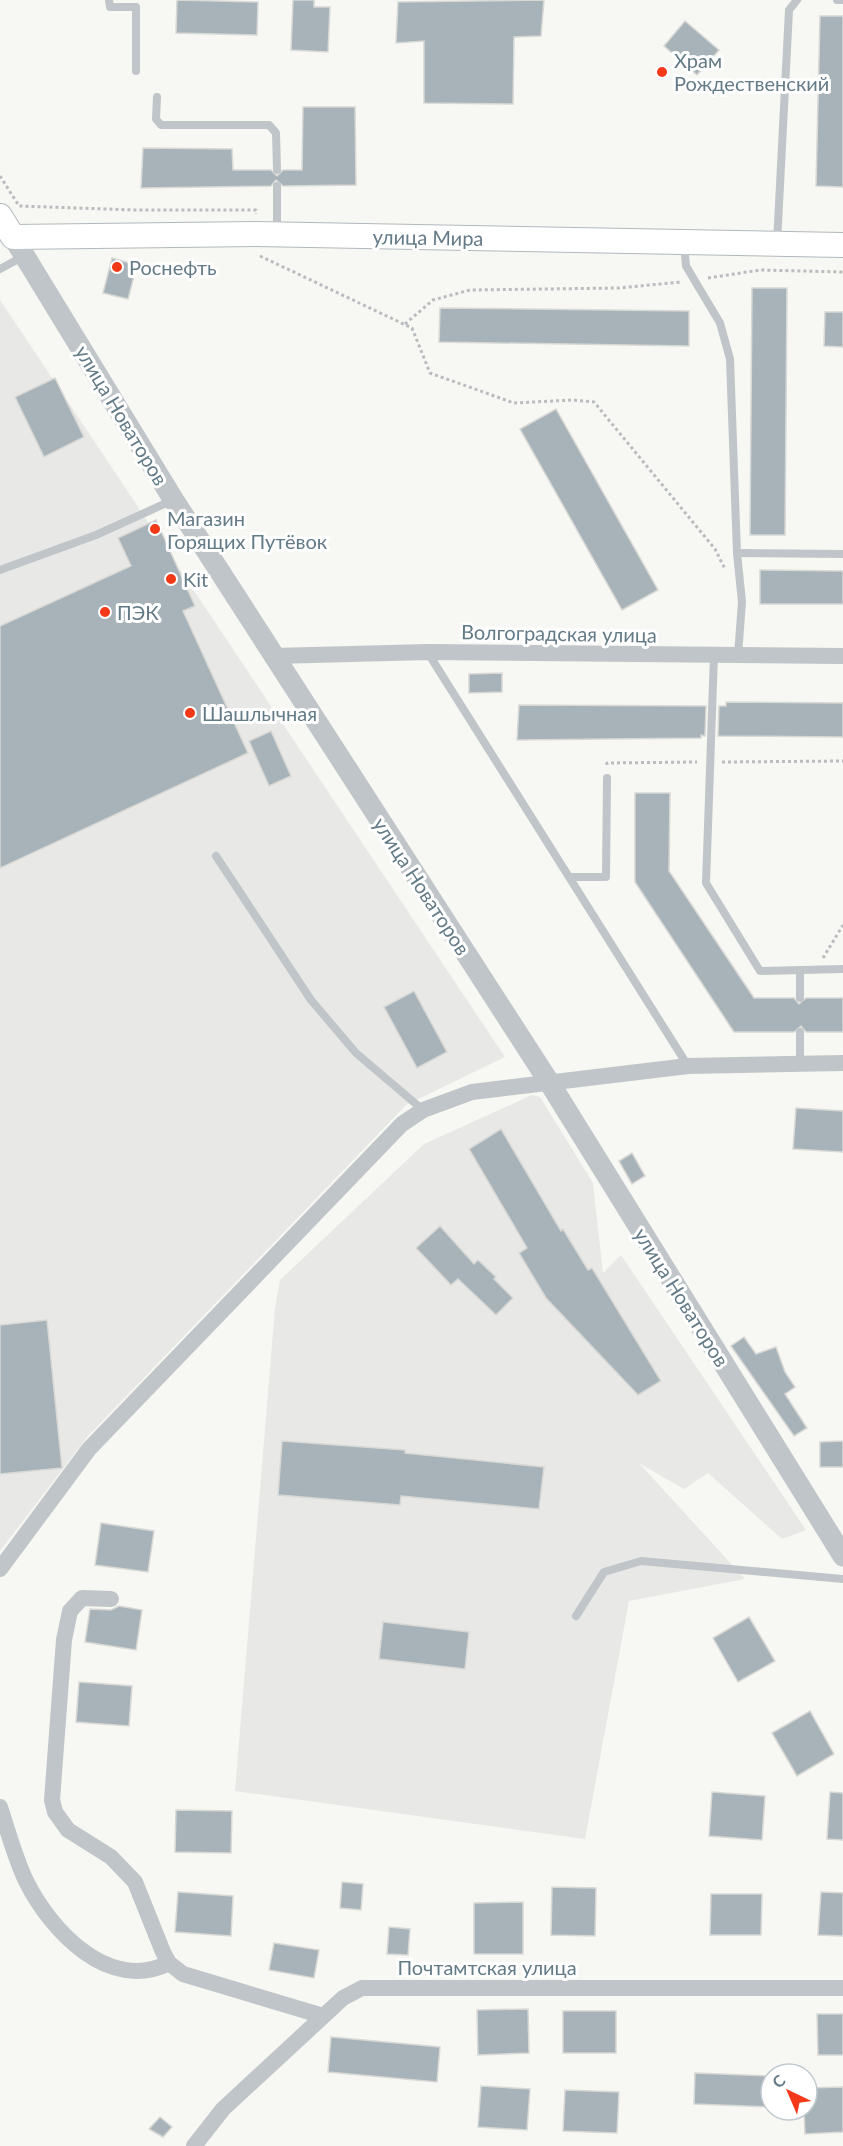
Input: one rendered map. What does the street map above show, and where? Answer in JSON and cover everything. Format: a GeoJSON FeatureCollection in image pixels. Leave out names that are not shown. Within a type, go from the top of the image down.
{"type":"FeatureCollection","features":[{"type":"Feature","properties":{"kind":"main road","name":"улица Новаторов"},"geometry":{"type":"LineString","coordinates":[[0,216],[19,247]]}},
{"type":"Feature","properties":{"kind":"main road","name":"улица Мира"},"geometry":{"type":"LineString","coordinates":[[19,247],[266,234],[843,245]]}},
{"type":"Feature","properties":{"kind":"street","name":"улица Новаторов"},"geometry":{"type":"LineString","coordinates":[[19,247],[173,500],[549,1082],[843,1556]]}},
{"type":"Feature","properties":{"kind":"street","name":"Волгоградская улица"},"geometry":{"type":"LineString","coordinates":[[274,656],[428,652],[843,656]]}},
{"type":"Feature","properties":{"kind":"street"},"geometry":{"type":"LineString","coordinates":[[0,1569],[89,1449],[402,1124],[423,1110],[472,1092],[688,1066],[843,1063]]}},
{"type":"Feature","properties":{"kind":"street"},"geometry":{"type":"LineString","coordinates":[[111,1599],[82,1598],[70,1611],[63,1652],[52,1800],[55,1812],[68,1830],[111,1857],[135,1882],[169,1963],[183,1974],[323,2016]]}},
{"type":"Feature","properties":{"kind":"street"},"geometry":{"type":"LineString","coordinates":[[0,1807],[25,1879],[36,1900],[70,1939],[103,1964],[122,1971],[139,1972],[169,1963]]}},
{"type":"Feature","properties":{"kind":"street","name":"Почтамтская улица"},"geometry":{"type":"LineString","coordinates":[[194,2146],[224,2109],[343,1998],[362,1988],[843,1988]]}},
{"type":"Feature","properties":{"kind":"lane"},"geometry":{"type":"LineString","coordinates":[[109,0],[110,8],[136,7],[136,72]]}},
{"type":"Feature","properties":{"kind":"lane"},"geometry":{"type":"LineString","coordinates":[[777,244],[789,10],[797,0]]}},
{"type":"Feature","properties":{"kind":"lane"},"geometry":{"type":"LineString","coordinates":[[837,0],[842,0]]}},
{"type":"Feature","properties":{"kind":"lane"},"geometry":{"type":"LineString","coordinates":[[157,97],[156,119],[161,125],[272,127],[276,133],[277,170]]}},
{"type":"Feature","properties":{"kind":"lane"},"geometry":{"type":"LineString","coordinates":[[266,234],[277,186]]}},
{"type":"Feature","properties":{"kind":"lane"},"geometry":{"type":"LineString","coordinates":[[683,242],[686,266],[692,281],[720,323],[729,359],[737,553],[742,602],[738,655]]}},
{"type":"Feature","properties":{"kind":"lane"},"geometry":{"type":"LineString","coordinates":[[0,268],[19,247]]}},
{"type":"Feature","properties":{"kind":"lane"},"geometry":{"type":"LineString","coordinates":[[0,570],[96,535],[173,500]]}},
{"type":"Feature","properties":{"kind":"lane"},"geometry":{"type":"LineString","coordinates":[[737,553],[843,554]]}},
{"type":"Feature","properties":{"kind":"lane"},"geometry":{"type":"LineString","coordinates":[[428,652],[688,1066]]}},
{"type":"Feature","properties":{"kind":"lane"},"geometry":{"type":"LineString","coordinates":[[714,655],[706,883],[760,971],[843,969]]}},
{"type":"Feature","properties":{"kind":"lane"},"geometry":{"type":"LineString","coordinates":[[570,877],[606,877],[607,778]]}},
{"type":"Feature","properties":{"kind":"lane"},"geometry":{"type":"LineString","coordinates":[[216,856],[311,1000],[356,1053],[423,1110]]}},
{"type":"Feature","properties":{"kind":"lane"},"geometry":{"type":"LineString","coordinates":[[800,970],[800,998]]}},
{"type":"Feature","properties":{"kind":"lane"},"geometry":{"type":"LineString","coordinates":[[800,1032],[800,1064]]}},
{"type":"Feature","properties":{"kind":"lane"},"geometry":{"type":"LineString","coordinates":[[576,1616],[604,1572],[641,1561],[843,1579]]}},
{"type":"Feature","properties":{"kind":"path"},"geometry":{"type":"LineString","coordinates":[[0,176],[20,206],[135,210],[256,210],[266,234],[254,253],[412,328],[430,373],[514,403],[573,400],[594,402],[715,549],[726,570]]}},
{"type":"Feature","properties":{"kind":"path"},"geometry":{"type":"LineString","coordinates":[[405,324],[433,300],[470,290],[619,288],[692,281],[760,270],[843,272]]}},
{"type":"Feature","properties":{"kind":"path"},"geometry":{"type":"LineString","coordinates":[[816,970],[843,926]]}},
{"type":"Feature","properties":{"kind":"shaded area"},"geometry":{"type":"Polygon","coordinates":[[[0,300],[505,1057],[406,1105],[88,1436],[0,1551],[0,300]]]}},
{"type":"Feature","properties":{"kind":"shaded area"},"geometry":{"type":"Polygon","coordinates":[[[532,1095],[540,1097],[593,1183],[603,1273],[621,1255],[806,1530],[782,1539],[708,1473],[684,1489],[639,1463],[745,1579],[629,1601],[585,1839],[235,1791],[275,1308],[280,1280],[424,1144],[532,1095]]]}},
{"type":"Feature","properties":{"kind":"building"},"geometry":{"type":"Polygon","coordinates":[[[177,0],[258,2],[257,35],[176,33],[177,0]]]}},
{"type":"Feature","properties":{"kind":"building"},"geometry":{"type":"Polygon","coordinates":[[[293,0],[314,0],[314,7],[330,7],[328,52],[291,50],[293,0]]]}},
{"type":"Feature","properties":{"kind":"building"},"geometry":{"type":"Polygon","coordinates":[[[544,0],[541,36],[514,37],[513,104],[424,103],[424,41],[396,43],[398,2],[544,0]]]}},
{"type":"Feature","properties":{"kind":"building"},"geometry":{"type":"Polygon","coordinates":[[[820,16],[843,16],[843,187],[816,186],[820,16]]]}},
{"type":"Feature","properties":{"kind":"building"},"geometry":{"type":"Polygon","coordinates":[[[685,21],[719,50],[697,75],[664,46],[685,21]]]}},
{"type":"Feature","properties":{"kind":"building"},"geometry":{"type":"Polygon","coordinates":[[[303,107],[355,107],[356,185],[283,186],[276,180],[271,186],[141,188],[143,148],[232,149],[233,170],[271,170],[277,176],[283,170],[302,170],[303,107]]]}},
{"type":"Feature","properties":{"kind":"building"},"geometry":{"type":"Polygon","coordinates":[[[112,258],[137,265],[128,299],[103,293],[112,258]]]}},
{"type":"Feature","properties":{"kind":"building"},"geometry":{"type":"Polygon","coordinates":[[[752,288],[787,288],[785,535],[750,535],[752,288]]]}},
{"type":"Feature","properties":{"kind":"building"},"geometry":{"type":"Polygon","coordinates":[[[440,308],[689,311],[689,346],[439,342],[440,308]]]}},
{"type":"Feature","properties":{"kind":"building"},"geometry":{"type":"Polygon","coordinates":[[[825,312],[843,312],[843,347],[824,346],[825,312]]]}},
{"type":"Feature","properties":{"kind":"building"},"geometry":{"type":"Polygon","coordinates":[[[55,378],[84,437],[44,457],[15,397],[55,378]]]}},
{"type":"Feature","properties":{"kind":"building"},"geometry":{"type":"Polygon","coordinates":[[[556,409],[658,590],[622,610],[520,429],[556,409]]]}},
{"type":"Feature","properties":{"kind":"building"},"geometry":{"type":"Polygon","coordinates":[[[156,520],[195,606],[183,611],[248,753],[0,868],[0,626],[131,566],[118,538],[156,520]]]}},
{"type":"Feature","properties":{"kind":"building"},"geometry":{"type":"Polygon","coordinates":[[[760,570],[843,571],[843,604],[760,604],[760,570]]]}},
{"type":"Feature","properties":{"kind":"building"},"geometry":{"type":"Polygon","coordinates":[[[502,673],[502,692],[469,693],[469,674],[502,673]]]}},
{"type":"Feature","properties":{"kind":"building"},"geometry":{"type":"Polygon","coordinates":[[[726,702],[843,703],[843,737],[718,736],[719,706],[726,706],[726,702]]]}},
{"type":"Feature","properties":{"kind":"building"},"geometry":{"type":"Polygon","coordinates":[[[519,705],[706,706],[705,736],[701,735],[701,738],[517,740],[519,705]]]}},
{"type":"Feature","properties":{"kind":"building"},"geometry":{"type":"Polygon","coordinates":[[[271,731],[291,776],[269,786],[249,741],[271,731]]]}},
{"type":"Feature","properties":{"kind":"building"},"geometry":{"type":"Polygon","coordinates":[[[635,793],[670,793],[669,871],[754,998],[794,998],[799,1004],[806,998],[843,998],[843,1032],[806,1032],[801,1026],[794,1032],[734,1032],[635,882],[635,793]]]}},
{"type":"Feature","properties":{"kind":"building"},"geometry":{"type":"Polygon","coordinates":[[[414,991],[447,1052],[417,1068],[384,1007],[414,991]]]}},
{"type":"Feature","properties":{"kind":"building"},"geometry":{"type":"Polygon","coordinates":[[[796,1108],[843,1111],[843,1152],[793,1149],[796,1108]]]}},
{"type":"Feature","properties":{"kind":"building"},"geometry":{"type":"Polygon","coordinates":[[[501,1129],[561,1231],[563,1229],[588,1270],[592,1268],[661,1381],[638,1395],[546,1298],[519,1253],[527,1248],[469,1149],[501,1129]]]}},
{"type":"Feature","properties":{"kind":"building"},"geometry":{"type":"Polygon","coordinates":[[[632,1153],[645,1176],[632,1184],[619,1161],[632,1153]]]}},
{"type":"Feature","properties":{"kind":"building"},"geometry":{"type":"Polygon","coordinates":[[[440,1226],[474,1264],[478,1260],[513,1298],[496,1315],[458,1279],[451,1285],[416,1248],[440,1226]]]}},
{"type":"Feature","properties":{"kind":"building"},"geometry":{"type":"Polygon","coordinates":[[[47,1320],[62,1468],[0,1474],[0,1325],[47,1320]]]}},
{"type":"Feature","properties":{"kind":"building"},"geometry":{"type":"Polygon","coordinates":[[[744,1337],[756,1354],[776,1347],[785,1372],[795,1387],[785,1394],[807,1428],[794,1436],[731,1346],[744,1337]]]}},
{"type":"Feature","properties":{"kind":"building"},"geometry":{"type":"Polygon","coordinates":[[[282,1441],[405,1450],[405,1453],[544,1467],[539,1509],[401,1496],[400,1505],[278,1495],[282,1441]]]}},
{"type":"Feature","properties":{"kind":"building"},"geometry":{"type":"Polygon","coordinates":[[[843,1441],[843,1467],[820,1467],[820,1442],[843,1441]]]}},
{"type":"Feature","properties":{"kind":"building"},"geometry":{"type":"Polygon","coordinates":[[[101,1523],[154,1531],[148,1572],[95,1565],[101,1523]]]}},
{"type":"Feature","properties":{"kind":"building"},"geometry":{"type":"Polygon","coordinates":[[[119,1606],[142,1610],[136,1650],[85,1642],[90,1609],[111,1610],[119,1606]]]}},
{"type":"Feature","properties":{"kind":"building"},"geometry":{"type":"Polygon","coordinates":[[[749,1617],[775,1661],[738,1682],[713,1638],[749,1617]]]}},
{"type":"Feature","properties":{"kind":"building"},"geometry":{"type":"Polygon","coordinates":[[[383,1622],[469,1632],[465,1669],[379,1659],[383,1622]]]}},
{"type":"Feature","properties":{"kind":"building"},"geometry":{"type":"Polygon","coordinates":[[[79,1682],[132,1686],[129,1726],[76,1722],[79,1682]]]}},
{"type":"Feature","properties":{"kind":"building"},"geometry":{"type":"Polygon","coordinates":[[[810,1711],[834,1754],[797,1776],[772,1733],[810,1711]]]}},
{"type":"Feature","properties":{"kind":"building"},"geometry":{"type":"Polygon","coordinates":[[[712,1792],[765,1796],[762,1840],[709,1836],[712,1792]]]}},
{"type":"Feature","properties":{"kind":"building"},"geometry":{"type":"Polygon","coordinates":[[[830,1792],[843,1793],[843,1840],[827,1839],[830,1792]]]}},
{"type":"Feature","properties":{"kind":"building"},"geometry":{"type":"Polygon","coordinates":[[[176,1810],[232,1811],[231,1853],[175,1852],[176,1810]]]}},
{"type":"Feature","properties":{"kind":"building"},"geometry":{"type":"Polygon","coordinates":[[[342,1882],[363,1884],[361,1910],[340,1908],[342,1882]]]}},
{"type":"Feature","properties":{"kind":"building"},"geometry":{"type":"Polygon","coordinates":[[[552,1887],[596,1888],[595,1936],[551,1935],[552,1887]]]}},
{"type":"Feature","properties":{"kind":"building"},"geometry":{"type":"Polygon","coordinates":[[[178,1892],[233,1896],[231,1936],[175,1932],[178,1892]]]}},
{"type":"Feature","properties":{"kind":"building"},"geometry":{"type":"Polygon","coordinates":[[[821,1892],[843,1893],[843,1936],[818,1935],[821,1892]]]}},
{"type":"Feature","properties":{"kind":"building"},"geometry":{"type":"Polygon","coordinates":[[[711,1894],[762,1894],[761,1935],[710,1935],[711,1894]]]}},
{"type":"Feature","properties":{"kind":"building"},"geometry":{"type":"Polygon","coordinates":[[[523,1902],[523,1954],[474,1954],[474,1903],[523,1902]]]}},
{"type":"Feature","properties":{"kind":"building"},"geometry":{"type":"Polygon","coordinates":[[[389,1927],[410,1929],[408,1955],[387,1954],[389,1927]]]}},
{"type":"Feature","properties":{"kind":"building"},"geometry":{"type":"Polygon","coordinates":[[[274,1943],[319,1950],[314,1978],[269,1970],[274,1943]]]}},
{"type":"Feature","properties":{"kind":"building"},"geometry":{"type":"Polygon","coordinates":[[[528,2009],[529,2053],[478,2055],[477,2010],[528,2009]]]}},
{"type":"Feature","properties":{"kind":"building"},"geometry":{"type":"Polygon","coordinates":[[[563,2011],[616,2011],[616,2053],[563,2053],[563,2011]]]}},
{"type":"Feature","properties":{"kind":"building"},"geometry":{"type":"Polygon","coordinates":[[[817,2014],[843,2014],[843,2055],[818,2055],[817,2014]]]}},
{"type":"Feature","properties":{"kind":"building"},"geometry":{"type":"Polygon","coordinates":[[[331,2037],[440,2047],[437,2082],[328,2072],[331,2037]]]}},
{"type":"Feature","properties":{"kind":"building"},"geometry":{"type":"Polygon","coordinates":[[[695,2073],[759,2076],[759,2107],[694,2104],[695,2073]]]}},
{"type":"Feature","properties":{"kind":"building"},"geometry":{"type":"Polygon","coordinates":[[[481,2086],[530,2089],[527,2130],[478,2127],[481,2086]]]}},
{"type":"Feature","properties":{"kind":"building"},"geometry":{"type":"Polygon","coordinates":[[[843,2087],[843,2132],[805,2134],[804,2122],[819,2122],[819,2088],[843,2087]]]}},
{"type":"Feature","properties":{"kind":"building"},"geometry":{"type":"Polygon","coordinates":[[[565,2090],[619,2092],[617,2133],[563,2131],[565,2090]]]}},
{"type":"Feature","properties":{"kind":"building"},"geometry":{"type":"Polygon","coordinates":[[[160,2117],[172,2127],[163,2137],[149,2129],[160,2117]]]}},
{"type":"Feature","properties":{"kind":"place","name":"Храм Рождественский"},"geometry":{"type":"Point","coordinates":[662,72]}},
{"type":"Feature","properties":{"kind":"place","name":"Роснефть"},"geometry":{"type":"Point","coordinates":[117,267]}},
{"type":"Feature","properties":{"kind":"place","name":"Магазин Горящих Путёвок"},"geometry":{"type":"Point","coordinates":[155,529]}},
{"type":"Feature","properties":{"kind":"place","name":"Kit"},"geometry":{"type":"Point","coordinates":[171,579]}},
{"type":"Feature","properties":{"kind":"place","name":"ПЭК"},"geometry":{"type":"Point","coordinates":[105,612]}},
{"type":"Feature","properties":{"kind":"place","name":"Шашлычная"},"geometry":{"type":"Point","coordinates":[190,713]}}]}
